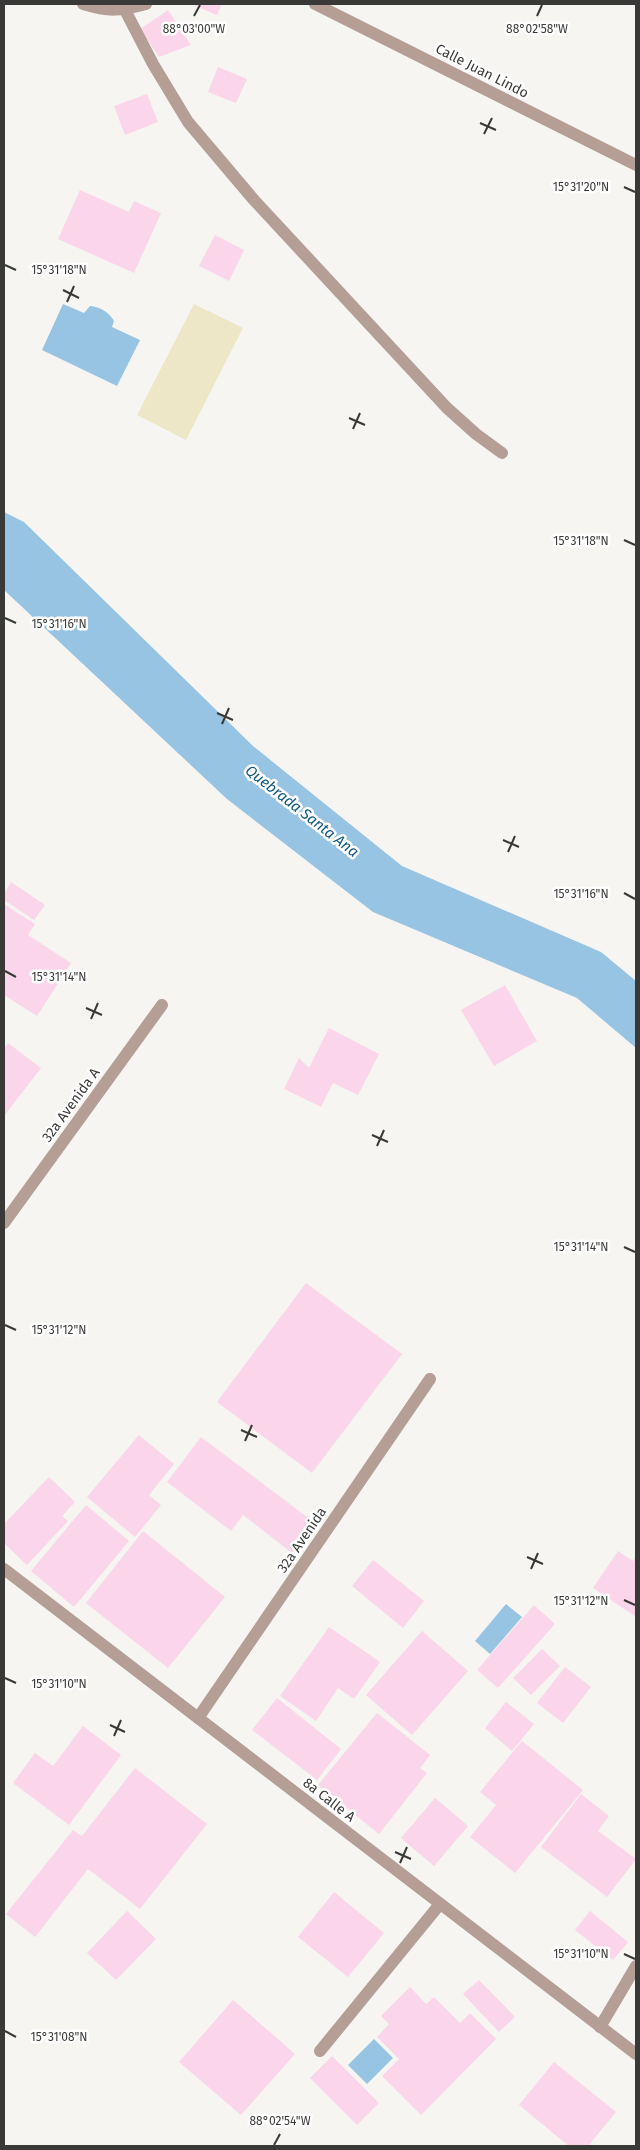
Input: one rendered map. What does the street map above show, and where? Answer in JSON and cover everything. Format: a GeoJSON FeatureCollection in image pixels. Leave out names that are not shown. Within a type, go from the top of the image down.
{"type":"FeatureCollection","features":[{"type":"Feature","properties":{"kind":"street"},"geometry":{"type":"LineString","coordinates":[[82,4],[103,10],[125,10],[146,4]]}},
{"type":"Feature","properties":{"kind":"street","name":"Calle Juan Lindo"},"geometry":{"type":"LineString","coordinates":[[315,4],[636,165]]}},
{"type":"Feature","properties":{"kind":"street"},"geometry":{"type":"LineString","coordinates":[[125,10],[153,64],[188,122],[254,200],[447,408],[476,434],[502,453]]}},
{"type":"Feature","properties":{"kind":"street","name":"32a Avenida A"},"geometry":{"type":"LineString","coordinates":[[4,1222],[162,1005]]}},
{"type":"Feature","properties":{"kind":"street","name":"32a Avenida"},"geometry":{"type":"LineString","coordinates":[[198,1718],[430,1379]]}},
{"type":"Feature","properties":{"kind":"street","name":"8a Calle A"},"geometry":{"type":"LineString","coordinates":[[4,1568],[636,2054]]}},
{"type":"Feature","properties":{"kind":"street"},"geometry":{"type":"LineString","coordinates":[[320,2051],[440,1904]]}},
{"type":"Feature","properties":{"kind":"street"},"geometry":{"type":"LineString","coordinates":[[600,2027],[636,1966]]}},
{"type":"Feature","properties":{"kind":"shaded area"},"geometry":{"type":"Polygon","coordinates":[[[194,304],[243,328],[186,440],[137,415],[194,304]]]}},
{"type":"Feature","properties":{"kind":"water"},"geometry":{"type":"Polygon","coordinates":[[[63,304],[84,313],[90,306],[97,307],[110,315],[114,321],[112,327],[140,340],[117,386],[42,350],[63,304]]]}},
{"type":"Feature","properties":{"kind":"water","name":"Quebrada Santa Ana"},"geometry":{"type":"Polygon","coordinates":[[[4,512],[24,522],[253,746],[402,866],[601,952],[636,981],[636,1048],[577,998],[373,912],[227,799],[4,590],[4,512]]]}},
{"type":"Feature","properties":{"kind":"water"},"geometry":{"type":"Polygon","coordinates":[[[506,1604],[522,1617],[490,1654],[475,1641],[506,1604]]]}},
{"type":"Feature","properties":{"kind":"water"},"geometry":{"type":"Polygon","coordinates":[[[374,2039],[393,2058],[367,2084],[348,2065],[374,2039]]]}},
{"type":"Feature","properties":{"kind":"building"},"geometry":{"type":"Polygon","coordinates":[[[191,4],[222,4],[217,15],[191,4]]]}},
{"type":"Feature","properties":{"kind":"building"},"geometry":{"type":"Polygon","coordinates":[[[168,10],[191,45],[159,57],[140,29],[168,10]]]}},
{"type":"Feature","properties":{"kind":"building"},"geometry":{"type":"Polygon","coordinates":[[[218,67],[247,79],[236,103],[208,92],[218,67]]]}},
{"type":"Feature","properties":{"kind":"building"},"geometry":{"type":"Polygon","coordinates":[[[147,94],[158,122],[125,135],[114,106],[147,94]]]}},
{"type":"Feature","properties":{"kind":"building"},"geometry":{"type":"Polygon","coordinates":[[[80,190],[129,212],[134,201],[161,213],[134,273],[58,239],[80,190]]]}},
{"type":"Feature","properties":{"kind":"building"},"geometry":{"type":"Polygon","coordinates":[[[215,235],[244,250],[229,281],[199,266],[215,235]]]}},
{"type":"Feature","properties":{"kind":"building"},"geometry":{"type":"Polygon","coordinates":[[[11,882],[45,905],[34,920],[4,900],[4,894],[11,882]]]}},
{"type":"Feature","properties":{"kind":"building"},"geometry":{"type":"Polygon","coordinates":[[[4,904],[35,924],[28,935],[71,963],[37,1016],[4,995],[4,904]]]}},
{"type":"Feature","properties":{"kind":"building"},"geometry":{"type":"Polygon","coordinates":[[[505,985],[537,1041],[494,1066],[461,1010],[505,985]]]}},
{"type":"Feature","properties":{"kind":"building"},"geometry":{"type":"Polygon","coordinates":[[[329,1028],[379,1054],[358,1095],[333,1083],[321,1107],[284,1089],[299,1058],[309,1068],[329,1028]]]}},
{"type":"Feature","properties":{"kind":"building"},"geometry":{"type":"Polygon","coordinates":[[[8,1043],[41,1068],[4,1116],[4,1048],[8,1043]]]}},
{"type":"Feature","properties":{"kind":"building"},"geometry":{"type":"Polygon","coordinates":[[[306,1283],[402,1354],[312,1473],[217,1402],[306,1283]]]}},
{"type":"Feature","properties":{"kind":"building"},"geometry":{"type":"Polygon","coordinates":[[[139,1435],[174,1464],[149,1495],[161,1505],[135,1537],[87,1497],[139,1435]]]}},
{"type":"Feature","properties":{"kind":"building"},"geometry":{"type":"Polygon","coordinates":[[[201,1437],[315,1523],[292,1553],[243,1515],[231,1531],[167,1482],[201,1437]]]}},
{"type":"Feature","properties":{"kind":"building"},"geometry":{"type":"Polygon","coordinates":[[[49,1477],[75,1502],[62,1516],[68,1521],[27,1565],[4,1543],[4,1524],[49,1477]]]}},
{"type":"Feature","properties":{"kind":"building"},"geometry":{"type":"Polygon","coordinates":[[[86,1505],[129,1541],[74,1607],[31,1571],[86,1505]]]}},
{"type":"Feature","properties":{"kind":"building"},"geometry":{"type":"Polygon","coordinates":[[[143,1531],[225,1597],[168,1668],[86,1603],[143,1531]]]}},
{"type":"Feature","properties":{"kind":"building"},"geometry":{"type":"Polygon","coordinates":[[[618,1551],[633,1561],[636,1556],[636,1617],[593,1588],[618,1551]]]}},
{"type":"Feature","properties":{"kind":"building"},"geometry":{"type":"Polygon","coordinates":[[[373,1560],[424,1601],[403,1628],[352,1586],[373,1560]]]}},
{"type":"Feature","properties":{"kind":"building"},"geometry":{"type":"Polygon","coordinates":[[[534,1605],[555,1624],[498,1688],[477,1670],[534,1605]]]}},
{"type":"Feature","properties":{"kind":"building"},"geometry":{"type":"Polygon","coordinates":[[[329,1627],[380,1662],[354,1699],[338,1688],[316,1721],[280,1696],[329,1627]]]}},
{"type":"Feature","properties":{"kind":"building"},"geometry":{"type":"Polygon","coordinates":[[[422,1631],[468,1671],[412,1735],[366,1695],[422,1631]]]}},
{"type":"Feature","properties":{"kind":"building"},"geometry":{"type":"Polygon","coordinates":[[[542,1649],[560,1666],[531,1695],[513,1678],[542,1649]]]}},
{"type":"Feature","properties":{"kind":"building"},"geometry":{"type":"Polygon","coordinates":[[[565,1667],[591,1687],[563,1723],[537,1703],[565,1667]]]}},
{"type":"Feature","properties":{"kind":"building"},"geometry":{"type":"Polygon","coordinates":[[[277,1698],[341,1749],[317,1780],[252,1730],[277,1698]]]}},
{"type":"Feature","properties":{"kind":"building"},"geometry":{"type":"Polygon","coordinates":[[[506,1702],[534,1724],[512,1751],[485,1728],[506,1702]]]}},
{"type":"Feature","properties":{"kind":"building"},"geometry":{"type":"Polygon","coordinates":[[[377,1713],[430,1755],[420,1768],[427,1773],[379,1834],[318,1785],[377,1713]]]}},
{"type":"Feature","properties":{"kind":"building"},"geometry":{"type":"Polygon","coordinates":[[[83,1726],[121,1755],[69,1825],[13,1783],[35,1753],[53,1766],[83,1726]]]}},
{"type":"Feature","properties":{"kind":"building"},"geometry":{"type":"Polygon","coordinates":[[[522,1741],[583,1790],[515,1873],[470,1837],[496,1805],[480,1792],[522,1741]]]}},
{"type":"Feature","properties":{"kind":"building"},"geometry":{"type":"Polygon","coordinates":[[[135,1768],[207,1824],[140,1909],[88,1869],[35,1937],[6,1914],[73,1830],[82,1836],[135,1768]]]}},
{"type":"Feature","properties":{"kind":"building"},"geometry":{"type":"Polygon","coordinates":[[[581,1794],[609,1816],[598,1831],[636,1859],[607,1897],[541,1847],[581,1794]]]}},
{"type":"Feature","properties":{"kind":"building"},"geometry":{"type":"Polygon","coordinates":[[[435,1798],[468,1826],[434,1866],[401,1838],[435,1798]]]}},
{"type":"Feature","properties":{"kind":"building"},"geometry":{"type":"Polygon","coordinates":[[[334,1892],[384,1933],[348,1977],[298,1937],[334,1892]]]}},
{"type":"Feature","properties":{"kind":"building"},"geometry":{"type":"Polygon","coordinates":[[[127,1911],[156,1939],[116,1980],[87,1953],[127,1911]]]}},
{"type":"Feature","properties":{"kind":"building"},"geometry":{"type":"Polygon","coordinates":[[[590,1911],[628,1942],[613,1960],[575,1930],[590,1911]]]}},
{"type":"Feature","properties":{"kind":"building"},"geometry":{"type":"Polygon","coordinates":[[[479,1980],[515,2017],[499,2032],[463,1994],[479,1980]]]}},
{"type":"Feature","properties":{"kind":"building"},"geometry":{"type":"Polygon","coordinates":[[[410,1987],[426,2004],[434,1997],[460,2023],[470,2013],[496,2039],[421,2115],[382,2076],[399,2059],[377,2037],[389,2024],[381,2016],[410,1987]]]}},
{"type":"Feature","properties":{"kind":"building"},"geometry":{"type":"Polygon","coordinates":[[[233,2000],[295,2054],[241,2115],[179,2062],[233,2000]]]}},
{"type":"Feature","properties":{"kind":"building"},"geometry":{"type":"Polygon","coordinates":[[[332,2056],[379,2103],[357,2125],[310,2078],[332,2056]]]}},
{"type":"Feature","properties":{"kind":"building"},"geometry":{"type":"Polygon","coordinates":[[[554,2062],[616,2112],[588,2146],[569,2146],[519,2105],[554,2062]]]}}]}
